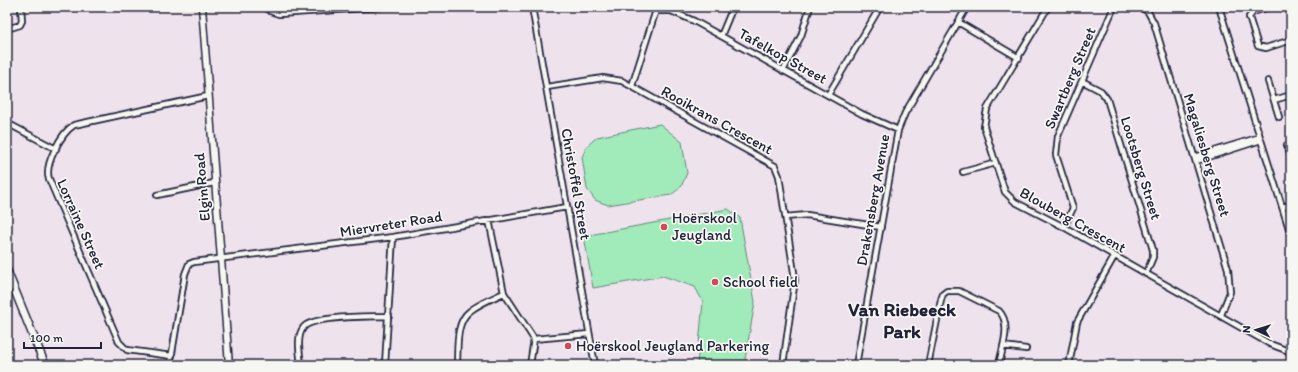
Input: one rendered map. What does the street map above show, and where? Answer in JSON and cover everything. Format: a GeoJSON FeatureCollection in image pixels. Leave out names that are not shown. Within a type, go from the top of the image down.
{"type":"FeatureCollection","features":[{"type":"Feature","properties":{"kind":"main road"},"geometry":{"type":"LineString","coordinates":[[7,271],[45,365]]}},
{"type":"Feature","properties":{"kind":"street"},"geometry":{"type":"LineString","coordinates":[[7,28],[20,25],[22,21],[21,7]]}},
{"type":"Feature","properties":{"kind":"street","name":"Elgin Road"},"geometry":{"type":"LineString","coordinates":[[199,7],[207,96]]}},
{"type":"Feature","properties":{"kind":"street","name":"Elgin Road"},"geometry":{"type":"LineString","coordinates":[[202,7],[226,365]]}},
{"type":"Feature","properties":{"kind":"street"},"geometry":{"type":"LineString","coordinates":[[265,7],[270,11],[279,14],[379,7]]}},
{"type":"Feature","properties":{"kind":"street","name":"Christoffel Street"},"geometry":{"type":"LineString","coordinates":[[532,7],[595,365]]}},
{"type":"Feature","properties":{"kind":"street"},"geometry":{"type":"LineString","coordinates":[[721,36],[733,7]]}},
{"type":"Feature","properties":{"kind":"street"},"geometry":{"type":"LineString","coordinates":[[784,71],[801,36],[810,7]]}},
{"type":"Feature","properties":{"kind":"street"},"geometry":{"type":"LineString","coordinates":[[828,95],[880,7]]}},
{"type":"Feature","properties":{"kind":"street","name":"Drakensberg Avenue"},"geometry":{"type":"LineString","coordinates":[[856,365],[898,130],[905,113],[967,7]]}},
{"type":"Feature","properties":{"kind":"street","name":"Blouberg Crescent"},"geometry":{"type":"LineString","coordinates":[[1048,7],[1019,58],[987,109],[984,118],[984,127],[1005,192],[1009,197],[1064,227],[1114,257],[1221,315],[1270,344],[1291,352]]}},
{"type":"Feature","properties":{"kind":"street","name":"Swartberg Street"},"geometry":{"type":"LineString","coordinates":[[1064,227],[1073,208],[1056,155],[1058,136],[1114,7]]}},
{"type":"Feature","properties":{"kind":"street","name":"Magaliesberg Street"},"geometry":{"type":"LineString","coordinates":[[1140,7],[1148,12],[1154,23],[1228,269],[1230,292],[1221,315]]}},
{"type":"Feature","properties":{"kind":"street"},"geometry":{"type":"LineString","coordinates":[[1219,7],[1291,235]]}},
{"type":"Feature","properties":{"kind":"street"},"geometry":{"type":"LineString","coordinates":[[1269,7],[1252,12],[1249,17],[1258,46],[1266,48],[1291,40]]}},
{"type":"Feature","properties":{"kind":"street"},"geometry":{"type":"LineString","coordinates":[[632,86],[657,9]]}},
{"type":"Feature","properties":{"kind":"street","name":"Tafelkop Street"},"geometry":{"type":"LineString","coordinates":[[657,9],[678,13],[862,114],[898,130]]}},
{"type":"Feature","properties":{"kind":"street"},"geometry":{"type":"LineString","coordinates":[[958,22],[1019,58]]}},
{"type":"Feature","properties":{"kind":"street","name":"Rooikrans Crescent"},"geometry":{"type":"LineString","coordinates":[[547,87],[603,78],[622,81],[774,166],[779,176],[795,286],[783,365]]}},
{"type":"Feature","properties":{"kind":"street","name":"Lootsberg Street"},"geometry":{"type":"LineString","coordinates":[[1082,81],[1101,91],[1108,99],[1154,250],[1153,257],[1146,274]]}},
{"type":"Feature","properties":{"kind":"street"},"geometry":{"type":"LineString","coordinates":[[1268,81],[1278,117]]}},
{"type":"Feature","properties":{"kind":"street"},"geometry":{"type":"LineString","coordinates":[[1274,100],[1291,95]]}},
{"type":"Feature","properties":{"kind":"street","name":"Lorraine Street"},"geometry":{"type":"LineString","coordinates":[[172,356],[127,350],[119,342],[49,179],[47,170],[65,132],[74,125],[207,96]]}},
{"type":"Feature","properties":{"kind":"street"},"geometry":{"type":"LineString","coordinates":[[7,123],[56,149]]}},
{"type":"Feature","properties":{"kind":"street"},"geometry":{"type":"LineString","coordinates":[[1195,159],[1260,138]]}},
{"type":"Feature","properties":{"kind":"street"},"geometry":{"type":"LineString","coordinates":[[1287,145],[1291,157]]}},
{"type":"Feature","properties":{"kind":"street"},"geometry":{"type":"LineString","coordinates":[[963,172],[996,163]]}},
{"type":"Feature","properties":{"kind":"street"},"geometry":{"type":"LineString","coordinates":[[156,195],[213,183]]}},
{"type":"Feature","properties":{"kind":"street"},"geometry":{"type":"LineString","coordinates":[[1282,207],[1291,205]]}},
{"type":"Feature","properties":{"kind":"street","name":"Miervreter Road"},"geometry":{"type":"LineString","coordinates":[[170,365],[187,268],[194,262],[393,237],[567,207]]}},
{"type":"Feature","properties":{"kind":"street"},"geometry":{"type":"LineString","coordinates":[[1285,216],[1291,214]]}},
{"type":"Feature","properties":{"kind":"street"},"geometry":{"type":"LineString","coordinates":[[786,216],[806,215],[881,227]]}},
{"type":"Feature","properties":{"kind":"street"},"geometry":{"type":"LineString","coordinates":[[490,220],[504,293],[534,339],[530,365]]}},
{"type":"Feature","properties":{"kind":"street"},"geometry":{"type":"LineString","coordinates":[[385,365],[393,237]]}},
{"type":"Feature","properties":{"kind":"street"},"geometry":{"type":"LineString","coordinates":[[1069,365],[1078,322],[1114,257]]}},
{"type":"Feature","properties":{"kind":"street","name":"Elgin Road"},"geometry":{"type":"LineString","coordinates":[[219,259],[229,365]]}},
{"type":"Feature","properties":{"kind":"street"},"geometry":{"type":"LineString","coordinates":[[928,365],[940,300],[943,294],[948,291],[959,291],[999,311],[1003,315],[1006,323],[999,365]]}},
{"type":"Feature","properties":{"kind":"street"},"geometry":{"type":"LineString","coordinates":[[458,365],[460,327],[469,311],[504,293]]}},
{"type":"Feature","properties":{"kind":"street"},"geometry":{"type":"LineString","coordinates":[[303,365],[300,334],[303,328],[309,323],[343,317],[388,316]]}},
{"type":"Feature","properties":{"kind":"street"},"geometry":{"type":"LineString","coordinates":[[534,339],[589,334]]}},
{"type":"Feature","properties":{"kind":"street"},"geometry":{"type":"LineString","coordinates":[[1003,346],[1026,349]]}},
{"type":"Feature","properties":{"kind":"green space"},"geometry":{"type":"Polygon","coordinates":[[[660,124],[682,142],[687,173],[681,187],[671,195],[608,205],[595,200],[587,189],[582,157],[587,146],[597,137],[660,124]]]}},
{"type":"Feature","properties":{"kind":"green space","name":"School field"},"geometry":{"type":"Polygon","coordinates":[[[728,209],[740,218],[755,302],[744,365],[697,365],[703,302],[695,287],[663,276],[593,288],[584,236],[728,209]]]}},
{"type":"Feature","properties":{"kind":"place","name":"Hoërskool Jeugland"},"geometry":{"type":"Point","coordinates":[664,227]}},
{"type":"Feature","properties":{"kind":"place","name":"School field"},"geometry":{"type":"Point","coordinates":[715,282]}},
{"type":"Feature","properties":{"kind":"place","name":"Hoërskool Jeugland Parkering"},"geometry":{"type":"Point","coordinates":[568,346]}},
{"type":"Feature","properties":{"kind":"district","name":"Van Riebeeck Park"},"geometry":{"type":"Point","coordinates":[902,320]}}]}
